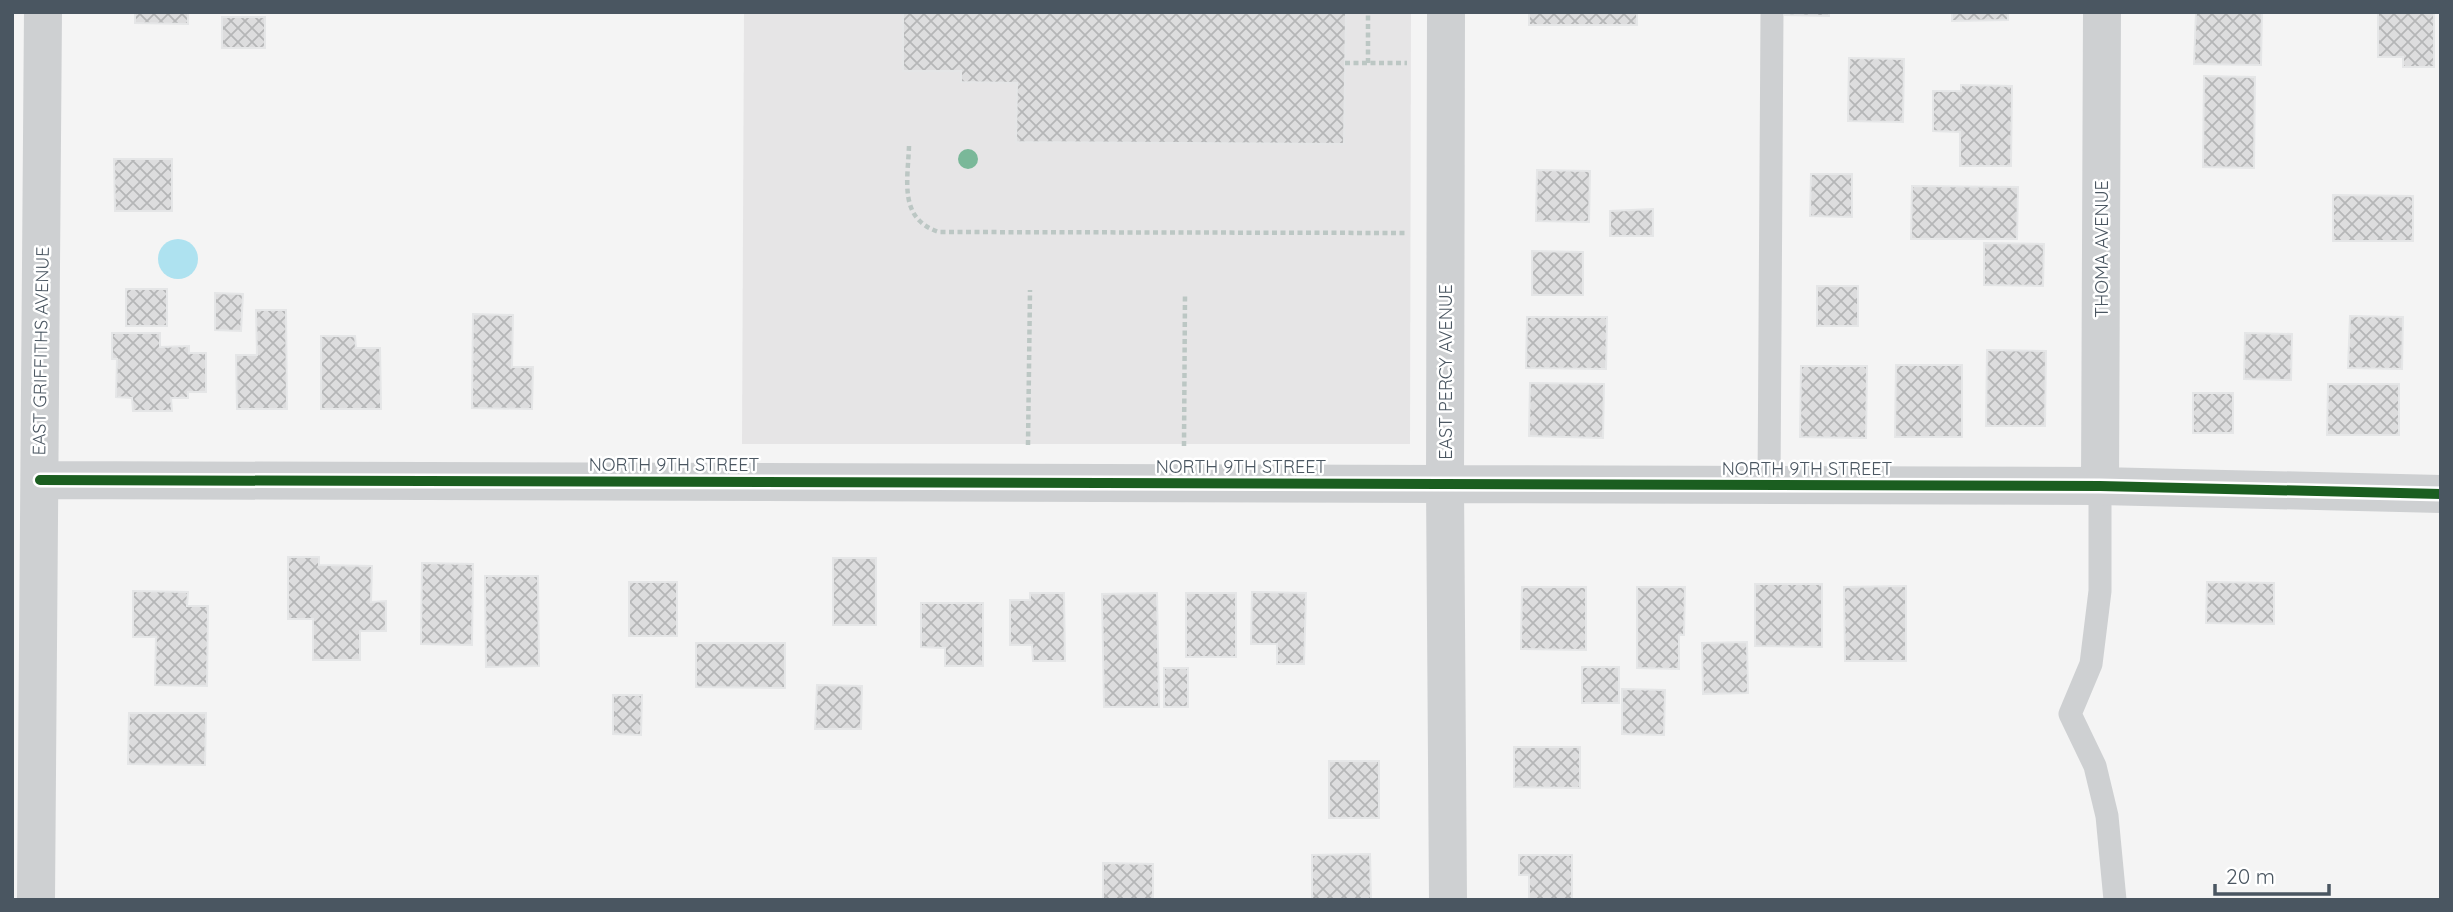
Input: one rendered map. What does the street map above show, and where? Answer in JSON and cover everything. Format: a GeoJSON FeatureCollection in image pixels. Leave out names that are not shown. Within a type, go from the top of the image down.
{"type":"FeatureCollection","features":[{"type":"Feature","properties":{"kind":"street","name":"EAST GRIFFITHS AVENUE"},"geometry":{"type":"LineString","coordinates":[[36,900],[25,597],[40,480],[27,276],[43,12]]}},
{"type":"Feature","properties":{"kind":"street","name":"EAST PERCY AVENUE"},"geometry":{"type":"LineString","coordinates":[[1446,12],[1448,900]]}},
{"type":"Feature","properties":{"kind":"street","name":"THOMA AVENUE"},"geometry":{"type":"LineString","coordinates":[[2100,486],[2102,12]]}},
{"type":"Feature","properties":{"kind":"street","name":"NORTH 9TH STREET"},"geometry":{"type":"LineString","coordinates":[[40,480],[2100,486],[2441,494]]}},
{"type":"Feature","properties":{"kind":"lane"},"geometry":{"type":"LineString","coordinates":[[1769,486],[1772,12]]}},
{"type":"Feature","properties":{"kind":"lane"},"geometry":{"type":"LineString","coordinates":[[2100,486],[2100,592],[2091,664],[2070,715],[2095,766],[2107,816],[2115,900]]}},
{"type":"Feature","properties":{"kind":"path"},"geometry":{"type":"LineString","coordinates":[[1368,12],[1368,63]]}},
{"type":"Feature","properties":{"kind":"path"},"geometry":{"type":"LineString","coordinates":[[1345,64],[1397,63]]}},
{"type":"Feature","properties":{"kind":"path"},"geometry":{"type":"LineString","coordinates":[[909,146],[908,201],[911,211],[923,225],[939,232],[1413,233]]}},
{"type":"Feature","properties":{"kind":"path"},"geometry":{"type":"LineString","coordinates":[[1028,450],[1030,290]]}},
{"type":"Feature","properties":{"kind":"path"},"geometry":{"type":"LineString","coordinates":[[1184,451],[1185,295]]}},
{"type":"Feature","properties":{"kind":"shaded area"},"geometry":{"type":"Polygon","coordinates":[[[744,12],[1411,12],[1410,444],[742,444],[744,12]]]}},
{"type":"Feature","properties":{"kind":"water"},"geometry":{"type":"Polygon","coordinates":[[[178,239],[186,240],[192,245],[197,251],[197,267],[192,273],[186,278],[178,279],[170,278],[164,273],[159,267],[158,259],[159,251],[164,245],[170,240],[178,239]]]}},
{"type":"Feature","properties":{"kind":"building"},"geometry":{"type":"Polygon","coordinates":[[[118,12],[188,12],[188,24],[135,23],[135,13],[118,12]]]}},
{"type":"Feature","properties":{"kind":"building"},"geometry":{"type":"Polygon","coordinates":[[[903,12],[1346,12],[1344,144],[1016,142],[1017,83],[961,82],[961,71],[903,71],[903,12]]]}},
{"type":"Feature","properties":{"kind":"building"},"geometry":{"type":"Polygon","coordinates":[[[1529,12],[1637,12],[1637,25],[1529,25],[1529,12]]]}},
{"type":"Feature","properties":{"kind":"building"},"geometry":{"type":"Polygon","coordinates":[[[1785,12],[1829,12],[1829,16],[1785,15],[1785,12]]]}},
{"type":"Feature","properties":{"kind":"building"},"geometry":{"type":"Polygon","coordinates":[[[1952,12],[2008,12],[2008,20],[1952,21],[1952,12]]]}},
{"type":"Feature","properties":{"kind":"building"},"geometry":{"type":"Polygon","coordinates":[[[2196,12],[2262,12],[2261,65],[2194,64],[2196,12]]]}},
{"type":"Feature","properties":{"kind":"building"},"geometry":{"type":"Polygon","coordinates":[[[2378,12],[2434,12],[2434,67],[2403,67],[2403,57],[2378,57],[2378,12]]]}},
{"type":"Feature","properties":{"kind":"building"},"geometry":{"type":"Polygon","coordinates":[[[222,17],[265,17],[265,48],[222,48],[222,17]]]}},
{"type":"Feature","properties":{"kind":"building"},"geometry":{"type":"Polygon","coordinates":[[[1849,58],[1904,59],[1903,122],[1848,121],[1849,58]]]}},
{"type":"Feature","properties":{"kind":"building"},"geometry":{"type":"Polygon","coordinates":[[[2204,76],[2255,77],[2254,168],[2203,167],[2204,76]]]}},
{"type":"Feature","properties":{"kind":"building"},"geometry":{"type":"Polygon","coordinates":[[[1961,85],[2012,86],[2011,166],[1960,166],[1960,132],[1933,131],[1933,91],[1961,91],[1961,85]]]}},
{"type":"Feature","properties":{"kind":"building"},"geometry":{"type":"Polygon","coordinates":[[[114,159],[172,159],[172,211],[115,211],[114,159]]]}},
{"type":"Feature","properties":{"kind":"building"},"geometry":{"type":"Polygon","coordinates":[[[1537,170],[1590,171],[1589,222],[1536,221],[1537,170]]]}},
{"type":"Feature","properties":{"kind":"building"},"geometry":{"type":"Polygon","coordinates":[[[1811,174],[1852,174],[1852,217],[1810,216],[1811,174]]]}},
{"type":"Feature","properties":{"kind":"building"},"geometry":{"type":"Polygon","coordinates":[[[1912,186],[2018,187],[2017,239],[1911,239],[1912,186]]]}},
{"type":"Feature","properties":{"kind":"building"},"geometry":{"type":"Polygon","coordinates":[[[2333,195],[2413,196],[2413,241],[2333,241],[2333,195]]]}},
{"type":"Feature","properties":{"kind":"building"},"geometry":{"type":"Polygon","coordinates":[[[1653,209],[1653,236],[1610,236],[1610,211],[1653,209]]]}},
{"type":"Feature","properties":{"kind":"building"},"geometry":{"type":"Polygon","coordinates":[[[1984,243],[2044,244],[2043,286],[1984,285],[1984,243]]]}},
{"type":"Feature","properties":{"kind":"building"},"geometry":{"type":"Polygon","coordinates":[[[1532,251],[1583,252],[1583,295],[1532,295],[1532,251]]]}},
{"type":"Feature","properties":{"kind":"building"},"geometry":{"type":"Polygon","coordinates":[[[1817,286],[1858,286],[1858,326],[1817,326],[1817,286]]]}},
{"type":"Feature","properties":{"kind":"building"},"geometry":{"type":"Polygon","coordinates":[[[126,289],[167,289],[167,326],[126,326],[126,289]]]}},
{"type":"Feature","properties":{"kind":"building"},"geometry":{"type":"Polygon","coordinates":[[[215,293],[243,294],[241,331],[215,330],[215,293]]]}},
{"type":"Feature","properties":{"kind":"building"},"geometry":{"type":"Polygon","coordinates":[[[256,310],[286,310],[287,409],[237,409],[236,355],[257,355],[256,310]]]}},
{"type":"Feature","properties":{"kind":"building"},"geometry":{"type":"Polygon","coordinates":[[[473,314],[513,315],[512,367],[533,367],[532,409],[472,408],[473,314]]]}},
{"type":"Feature","properties":{"kind":"building"},"geometry":{"type":"Polygon","coordinates":[[[2350,316],[2403,317],[2402,369],[2348,368],[2350,316]]]}},
{"type":"Feature","properties":{"kind":"building"},"geometry":{"type":"Polygon","coordinates":[[[1527,317],[1607,317],[1606,369],[1526,368],[1527,317]]]}},
{"type":"Feature","properties":{"kind":"building"},"geometry":{"type":"Polygon","coordinates":[[[112,333],[160,333],[160,347],[189,346],[189,353],[206,353],[206,392],[188,392],[188,398],[171,398],[172,411],[133,411],[132,398],[116,397],[117,359],[112,359],[112,333]]]}},
{"type":"Feature","properties":{"kind":"building"},"geometry":{"type":"Polygon","coordinates":[[[2245,333],[2292,334],[2291,380],[2244,379],[2245,333]]]}},
{"type":"Feature","properties":{"kind":"building"},"geometry":{"type":"Polygon","coordinates":[[[321,336],[355,336],[356,348],[380,348],[381,409],[321,409],[321,336]]]}},
{"type":"Feature","properties":{"kind":"building"},"geometry":{"type":"Polygon","coordinates":[[[1987,350],[2046,351],[2045,426],[1986,426],[1987,350]]]}},
{"type":"Feature","properties":{"kind":"building"},"geometry":{"type":"Polygon","coordinates":[[[1896,365],[1962,365],[1962,437],[1895,437],[1896,365]]]}},
{"type":"Feature","properties":{"kind":"building"},"geometry":{"type":"Polygon","coordinates":[[[1801,366],[1867,366],[1866,438],[1800,437],[1801,366]]]}},
{"type":"Feature","properties":{"kind":"building"},"geometry":{"type":"Polygon","coordinates":[[[1530,383],[1604,384],[1603,438],[1529,436],[1530,383]]]}},
{"type":"Feature","properties":{"kind":"building"},"geometry":{"type":"Polygon","coordinates":[[[2328,384],[2399,384],[2399,435],[2327,435],[2328,384]]]}},
{"type":"Feature","properties":{"kind":"building"},"geometry":{"type":"Polygon","coordinates":[[[2193,393],[2233,393],[2233,433],[2193,433],[2193,393]]]}},
{"type":"Feature","properties":{"kind":"building"},"geometry":{"type":"Polygon","coordinates":[[[288,557],[319,557],[319,565],[372,566],[371,602],[386,601],[386,631],[360,631],[360,660],[313,660],[313,619],[288,619],[288,557]]]}},
{"type":"Feature","properties":{"kind":"building"},"geometry":{"type":"Polygon","coordinates":[[[833,558],[876,558],[876,625],[833,625],[833,558]]]}},
{"type":"Feature","properties":{"kind":"building"},"geometry":{"type":"Polygon","coordinates":[[[422,563],[473,564],[472,645],[421,644],[422,563]]]}},
{"type":"Feature","properties":{"kind":"building"},"geometry":{"type":"Polygon","coordinates":[[[485,576],[538,576],[539,666],[486,667],[485,576]]]}},
{"type":"Feature","properties":{"kind":"building"},"geometry":{"type":"Polygon","coordinates":[[[629,582],[677,582],[677,636],[629,636],[629,582]]]}},
{"type":"Feature","properties":{"kind":"building"},"geometry":{"type":"Polygon","coordinates":[[[2207,582],[2274,583],[2274,624],[2206,623],[2207,582]]]}},
{"type":"Feature","properties":{"kind":"building"},"geometry":{"type":"Polygon","coordinates":[[[1755,584],[1822,584],[1822,647],[1755,646],[1755,584]]]}},
{"type":"Feature","properties":{"kind":"building"},"geometry":{"type":"Polygon","coordinates":[[[1906,586],[1906,661],[1845,661],[1844,587],[1906,586]]]}},
{"type":"Feature","properties":{"kind":"building"},"geometry":{"type":"Polygon","coordinates":[[[1522,587],[1586,587],[1586,650],[1521,649],[1522,587]]]}},
{"type":"Feature","properties":{"kind":"building"},"geometry":{"type":"Polygon","coordinates":[[[1637,587],[1685,587],[1684,635],[1679,635],[1679,669],[1637,668],[1637,587]]]}},
{"type":"Feature","properties":{"kind":"building"},"geometry":{"type":"Polygon","coordinates":[[[133,591],[188,592],[187,606],[208,606],[207,686],[155,685],[156,637],[133,637],[133,591]]]}},
{"type":"Feature","properties":{"kind":"building"},"geometry":{"type":"Polygon","coordinates":[[[1252,592],[1306,593],[1304,664],[1277,664],[1277,644],[1251,644],[1252,592]]]}},
{"type":"Feature","properties":{"kind":"building"},"geometry":{"type":"Polygon","coordinates":[[[1030,593],[1064,593],[1065,661],[1033,661],[1032,645],[1010,645],[1010,600],[1030,600],[1030,593]]]}},
{"type":"Feature","properties":{"kind":"building"},"geometry":{"type":"Polygon","coordinates":[[[1157,593],[1159,707],[1104,707],[1102,594],[1157,593]]]}},
{"type":"Feature","properties":{"kind":"building"},"geometry":{"type":"Polygon","coordinates":[[[1186,593],[1236,593],[1236,657],[1186,657],[1186,593]]]}},
{"type":"Feature","properties":{"kind":"building"},"geometry":{"type":"Polygon","coordinates":[[[921,603],[983,603],[983,666],[945,666],[945,648],[921,647],[921,603]]]}},
{"type":"Feature","properties":{"kind":"building"},"geometry":{"type":"Polygon","coordinates":[[[1747,642],[1748,693],[1703,694],[1702,643],[1747,642]]]}},
{"type":"Feature","properties":{"kind":"building"},"geometry":{"type":"Polygon","coordinates":[[[696,643],[785,643],[785,688],[696,687],[696,643]]]}},
{"type":"Feature","properties":{"kind":"building"},"geometry":{"type":"Polygon","coordinates":[[[1582,667],[1619,667],[1619,703],[1582,703],[1582,667]]]}},
{"type":"Feature","properties":{"kind":"building"},"geometry":{"type":"Polygon","coordinates":[[[1164,668],[1188,668],[1188,707],[1164,707],[1164,668]]]}},
{"type":"Feature","properties":{"kind":"building"},"geometry":{"type":"Polygon","coordinates":[[[817,685],[862,686],[861,729],[815,729],[817,685]]]}},
{"type":"Feature","properties":{"kind":"building"},"geometry":{"type":"Polygon","coordinates":[[[1622,689],[1665,690],[1664,735],[1622,734],[1622,689]]]}},
{"type":"Feature","properties":{"kind":"building"},"geometry":{"type":"Polygon","coordinates":[[[613,695],[642,695],[641,735],[613,734],[613,695]]]}},
{"type":"Feature","properties":{"kind":"building"},"geometry":{"type":"Polygon","coordinates":[[[129,713],[206,713],[205,765],[128,764],[129,713]]]}},
{"type":"Feature","properties":{"kind":"building"},"geometry":{"type":"Polygon","coordinates":[[[1514,747],[1580,747],[1580,788],[1514,787],[1514,747]]]}},
{"type":"Feature","properties":{"kind":"building"},"geometry":{"type":"Polygon","coordinates":[[[1329,761],[1379,761],[1379,818],[1329,818],[1329,761]]]}},
{"type":"Feature","properties":{"kind":"building"},"geometry":{"type":"Polygon","coordinates":[[[1370,854],[1371,900],[1312,900],[1312,855],[1370,854]]]}},
{"type":"Feature","properties":{"kind":"building"},"geometry":{"type":"Polygon","coordinates":[[[1519,855],[1572,855],[1572,900],[1529,900],[1529,875],[1519,875],[1519,855]]]}},
{"type":"Feature","properties":{"kind":"building"},"geometry":{"type":"Polygon","coordinates":[[[1103,863],[1153,864],[1153,900],[1103,900],[1103,863]]]}},
{"type":"Feature","properties":{"kind":"cycle path"},"geometry":{"type":"LineString","coordinates":[[40,480],[2100,486],[2441,494]]}}]}
